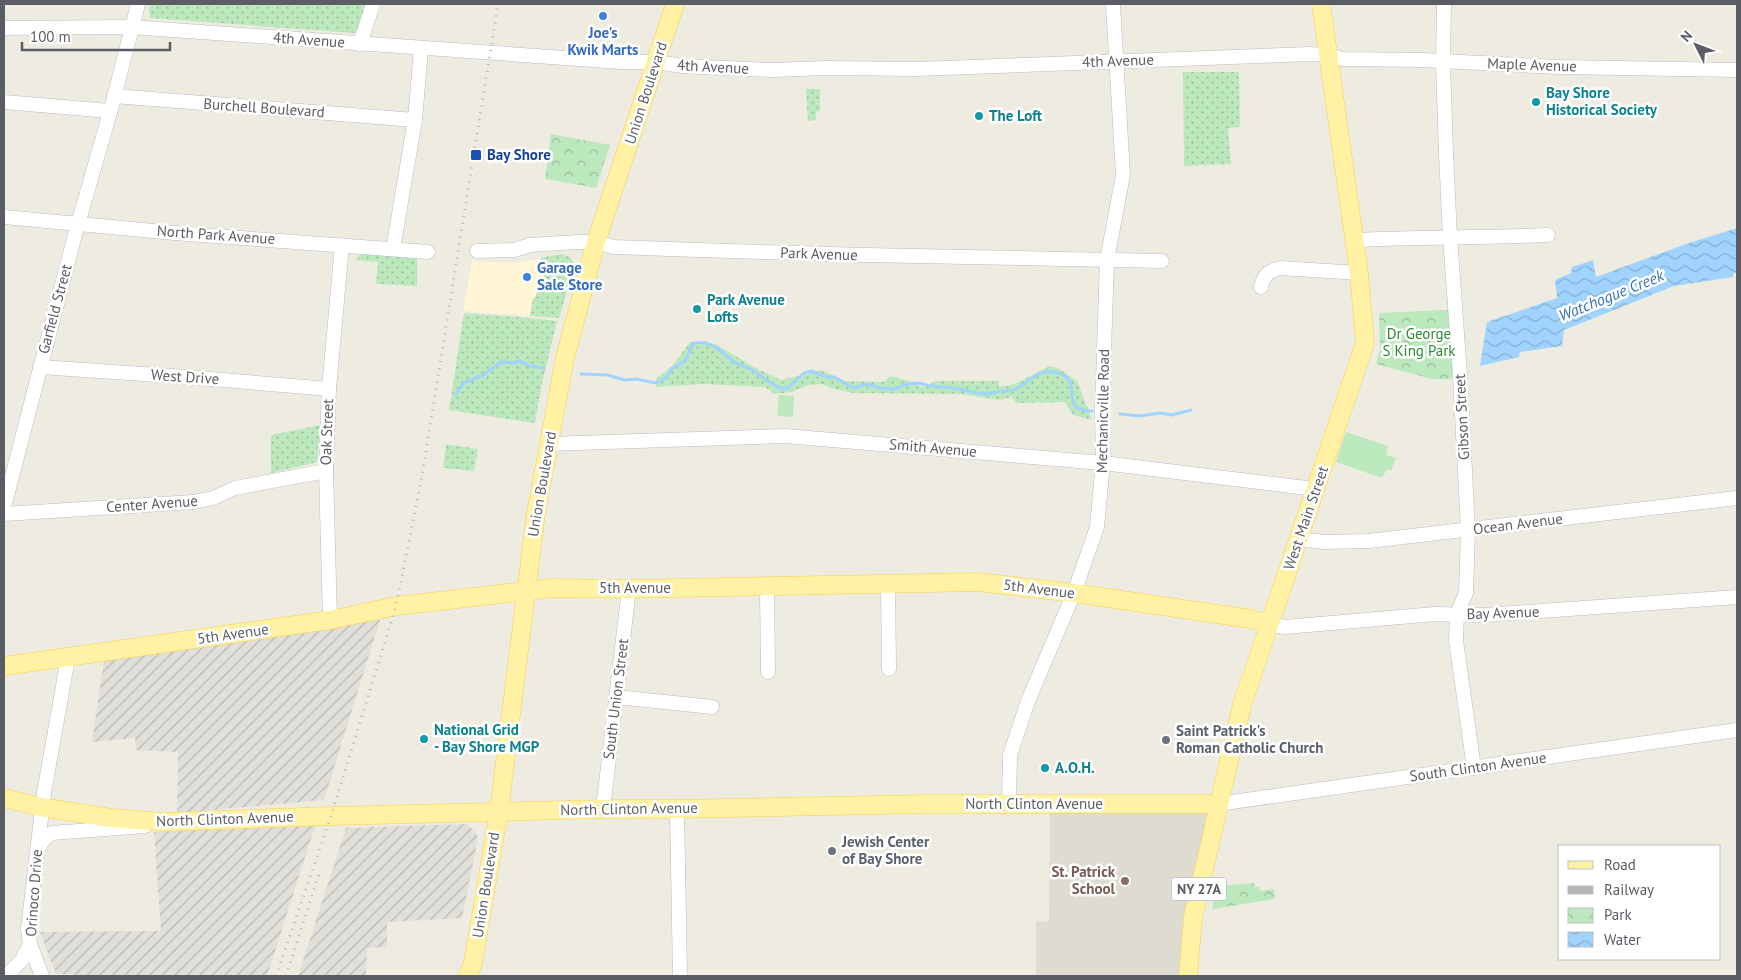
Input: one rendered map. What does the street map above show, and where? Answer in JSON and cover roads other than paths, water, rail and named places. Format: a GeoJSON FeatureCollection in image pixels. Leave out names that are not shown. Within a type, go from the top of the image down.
{"type":"FeatureCollection","features":[{"type":"Feature","properties":{"kind":"main road","name":"Union Boulevard"},"geometry":{"type":"LineString","coordinates":[[468,976],[473,963],[498,811],[536,513],[565,358],[596,242],[675,4]]}},
{"type":"Feature","properties":{"kind":"main road","name":"NY 27A"},"geometry":{"type":"LineString","coordinates":[[1320,4],[1328,55]]}},
{"type":"Feature","properties":{"kind":"main road","name":"West Main Street"},"geometry":{"type":"LineString","coordinates":[[1188,976],[1192,917],[1242,705],[1365,343],[1355,240],[1328,55]]}},
{"type":"Feature","properties":{"kind":"main road","name":"5th Avenue"},"geometry":{"type":"LineString","coordinates":[[4,666],[330,620],[396,606],[552,588],[629,589],[978,582],[1074,593],[1251,619],[1268,624]]}},
{"type":"Feature","properties":{"kind":"main road"},"geometry":{"type":"LineString","coordinates":[[4,798],[42,807]]}},
{"type":"Feature","properties":{"kind":"main road","name":"North Clinton Avenue"},"geometry":{"type":"LineString","coordinates":[[42,807],[111,818],[162,822],[603,809],[928,804],[1218,804]]}},
{"type":"Feature","properties":{"kind":"street","name":"Garfield Street"},"geometry":{"type":"LineString","coordinates":[[4,507],[77,224],[110,111],[138,4]]}},
{"type":"Feature","properties":{"kind":"street"},"geometry":{"type":"LineString","coordinates":[[360,44],[373,4]]}},
{"type":"Feature","properties":{"kind":"street","name":"Mechanicville Road"},"geometry":{"type":"LineString","coordinates":[[1009,804],[1010,755],[1028,700],[1074,593],[1098,527],[1103,463],[1102,412],[1106,260],[1123,175],[1113,4]]}},
{"type":"Feature","properties":{"kind":"street","name":"Gibson Street"},"geometry":{"type":"LineString","coordinates":[[1444,4],[1443,62],[1450,237],[1460,375],[1468,530],[1466,593],[1457,614],[1456,641],[1474,768]]}},
{"type":"Feature","properties":{"kind":"street","name":"4th Avenue"},"geometry":{"type":"LineString","coordinates":[[4,28],[131,27],[421,49],[772,70],[826,68],[917,69],[1328,55]]}},
{"type":"Feature","properties":{"kind":"street"},"geometry":{"type":"LineString","coordinates":[[393,249],[415,120],[421,49]]}},
{"type":"Feature","properties":{"kind":"street","name":"Maple Avenue"},"geometry":{"type":"LineString","coordinates":[[1328,55],[1343,59],[1559,67],[1737,70]]}},
{"type":"Feature","properties":{"kind":"street","name":"Burchell Boulevard"},"geometry":{"type":"LineString","coordinates":[[114,96],[415,120]]}},
{"type":"Feature","properties":{"kind":"street"},"geometry":{"type":"LineString","coordinates":[[4,102],[110,111]]}},
{"type":"Feature","properties":{"kind":"street","name":"North Park Avenue"},"geometry":{"type":"LineString","coordinates":[[4,217],[428,252]]}},
{"type":"Feature","properties":{"kind":"street"},"geometry":{"type":"LineString","coordinates":[[1355,240],[1450,237],[1496,238],[1548,235]]}},
{"type":"Feature","properties":{"kind":"street","name":"Park Avenue"},"geometry":{"type":"LineString","coordinates":[[477,250],[514,250],[530,245],[596,242],[614,247],[865,255],[1162,261]]}},
{"type":"Feature","properties":{"kind":"street","name":"Oak Street"},"geometry":{"type":"LineString","coordinates":[[330,620],[326,471],[329,389],[342,245]]}},
{"type":"Feature","properties":{"kind":"street"},"geometry":{"type":"LineString","coordinates":[[1261,287],[1263,277],[1270,270],[1280,268],[1359,273]]}},
{"type":"Feature","properties":{"kind":"street","name":"West Drive"},"geometry":{"type":"LineString","coordinates":[[40,367],[329,389]]}},
{"type":"Feature","properties":{"kind":"street","name":"Smith Avenue"},"geometry":{"type":"LineString","coordinates":[[548,444],[785,436],[1103,463],[1315,489]]}},
{"type":"Feature","properties":{"kind":"street","name":"Center Avenue"},"geometry":{"type":"LineString","coordinates":[[4,514],[193,502],[213,498],[235,488],[326,471]]}},
{"type":"Feature","properties":{"kind":"street","name":"Ocean Avenue"},"geometry":{"type":"LineString","coordinates":[[1299,539],[1324,542],[1369,541],[1737,498]]}},
{"type":"Feature","properties":{"kind":"street"},"geometry":{"type":"LineString","coordinates":[[888,584],[889,669]]}},
{"type":"Feature","properties":{"kind":"street"},"geometry":{"type":"LineString","coordinates":[[767,587],[768,672]]}},
{"type":"Feature","properties":{"kind":"street","name":"South Union Street"},"geometry":{"type":"LineString","coordinates":[[603,809],[629,589]]}},
{"type":"Feature","properties":{"kind":"street","name":"Bay Avenue"},"geometry":{"type":"LineString","coordinates":[[1268,624],[1285,627],[1435,614],[1485,615],[1737,597]]}},
{"type":"Feature","properties":{"kind":"street","name":"Orinoco Drive"},"geometry":{"type":"LineString","coordinates":[[42,976],[30,944],[28,929],[42,807],[68,658]]}},
{"type":"Feature","properties":{"kind":"street"},"geometry":{"type":"LineString","coordinates":[[617,697],[712,707]]}},
{"type":"Feature","properties":{"kind":"street","name":"South Clinton Avenue"},"geometry":{"type":"LineString","coordinates":[[1218,804],[1737,730]]}},
{"type":"Feature","properties":{"kind":"street"},"geometry":{"type":"LineString","coordinates":[[677,809],[680,976]]}},
{"type":"Feature","properties":{"kind":"street"},"geometry":{"type":"LineString","coordinates":[[36,852],[43,840],[52,833],[139,827],[162,822]]}},
{"type":"Feature","properties":{"kind":"street"},"geometry":{"type":"LineString","coordinates":[[6,976],[22,960],[30,944]]}},
{"type":"Feature","properties":{"kind":"water"},"geometry":{"type":"Polygon","coordinates":[[[1737,228],[1737,273],[1733,273],[1733,277],[1674,286],[1564,330],[1562,346],[1520,352],[1519,357],[1480,366],[1487,322],[1557,298],[1555,280],[1571,273],[1572,267],[1593,260],[1596,277],[1686,244],[1737,228]]]}},
{"type":"Feature","properties":{"kind":"waterway","name":"Watchogue Creek"},"geometry":{"type":"LineString","coordinates":[[581,374],[608,375],[624,380],[636,379],[656,383],[666,378],[672,368],[685,361],[693,344],[705,343],[715,347],[733,361],[749,368],[772,384],[784,389],[789,387],[804,373],[811,371],[827,377],[834,377],[854,388],[867,384],[880,388],[894,389],[908,384],[919,383],[987,394],[1014,390],[1038,374],[1049,371],[1055,372],[1064,376],[1069,381],[1073,401],[1076,406],[1081,410],[1092,411]]}},
{"type":"Feature","properties":{"kind":"waterway","name":"Watchogue Creek"},"geometry":{"type":"LineString","coordinates":[[456,394],[464,383],[483,375],[501,362],[514,363],[519,361],[531,366],[544,368]]}},
{"type":"Feature","properties":{"kind":"waterway","name":"Watchogue Creek"},"geometry":{"type":"LineString","coordinates":[[1120,414],[1140,416],[1160,413],[1172,415],[1191,410]]}},
{"type":"Feature","properties":{"kind":"railway"},"geometry":{"type":"LineString","coordinates":[[276,976],[331,816],[396,606],[422,476],[498,4]]}},
{"type":"Feature","properties":{"kind":"railway"},"geometry":{"type":"LineString","coordinates":[[286,976],[319,874]]}},
{"type":"Feature","properties":{"kind":"place","name":"Joe's Kwik Marts"},"geometry":{"type":"Point","coordinates":[603,16]}},
{"type":"Feature","properties":{"kind":"place","name":"Bay Shore Historical Society"},"geometry":{"type":"Point","coordinates":[1536,102]}},
{"type":"Feature","properties":{"kind":"place","name":"The Loft"},"geometry":{"type":"Point","coordinates":[979,116]}},
{"type":"Feature","properties":{"kind":"place","name":"Bay Shore"},"geometry":{"type":"Point","coordinates":[476,155]}},
{"type":"Feature","properties":{"kind":"place","name":"Garage Sale Store"},"geometry":{"type":"Point","coordinates":[527,277]}},
{"type":"Feature","properties":{"kind":"place","name":"Park Avenue Lofts"},"geometry":{"type":"Point","coordinates":[697,309]}},
{"type":"Feature","properties":{"kind":"place","name":"National Grid - Bay Shore MGP"},"geometry":{"type":"Point","coordinates":[424,739]}},
{"type":"Feature","properties":{"kind":"place","name":"Saint Patrick's Roman Catholic Church"},"geometry":{"type":"Point","coordinates":[1166,740]}},
{"type":"Feature","properties":{"kind":"place","name":"A.O.H."},"geometry":{"type":"Point","coordinates":[1045,768]}},
{"type":"Feature","properties":{"kind":"place","name":"Jewish Center of Bay Shore"},"geometry":{"type":"Point","coordinates":[832,851]}},
{"type":"Feature","properties":{"kind":"place","name":"St. Patrick School"},"geometry":{"type":"Point","coordinates":[1125,881]}},
{"type":"Feature","properties":{"kind":"park label","name":"Dr George S King Park"},"geometry":{"type":"Point","coordinates":[1419,342]}}]}
